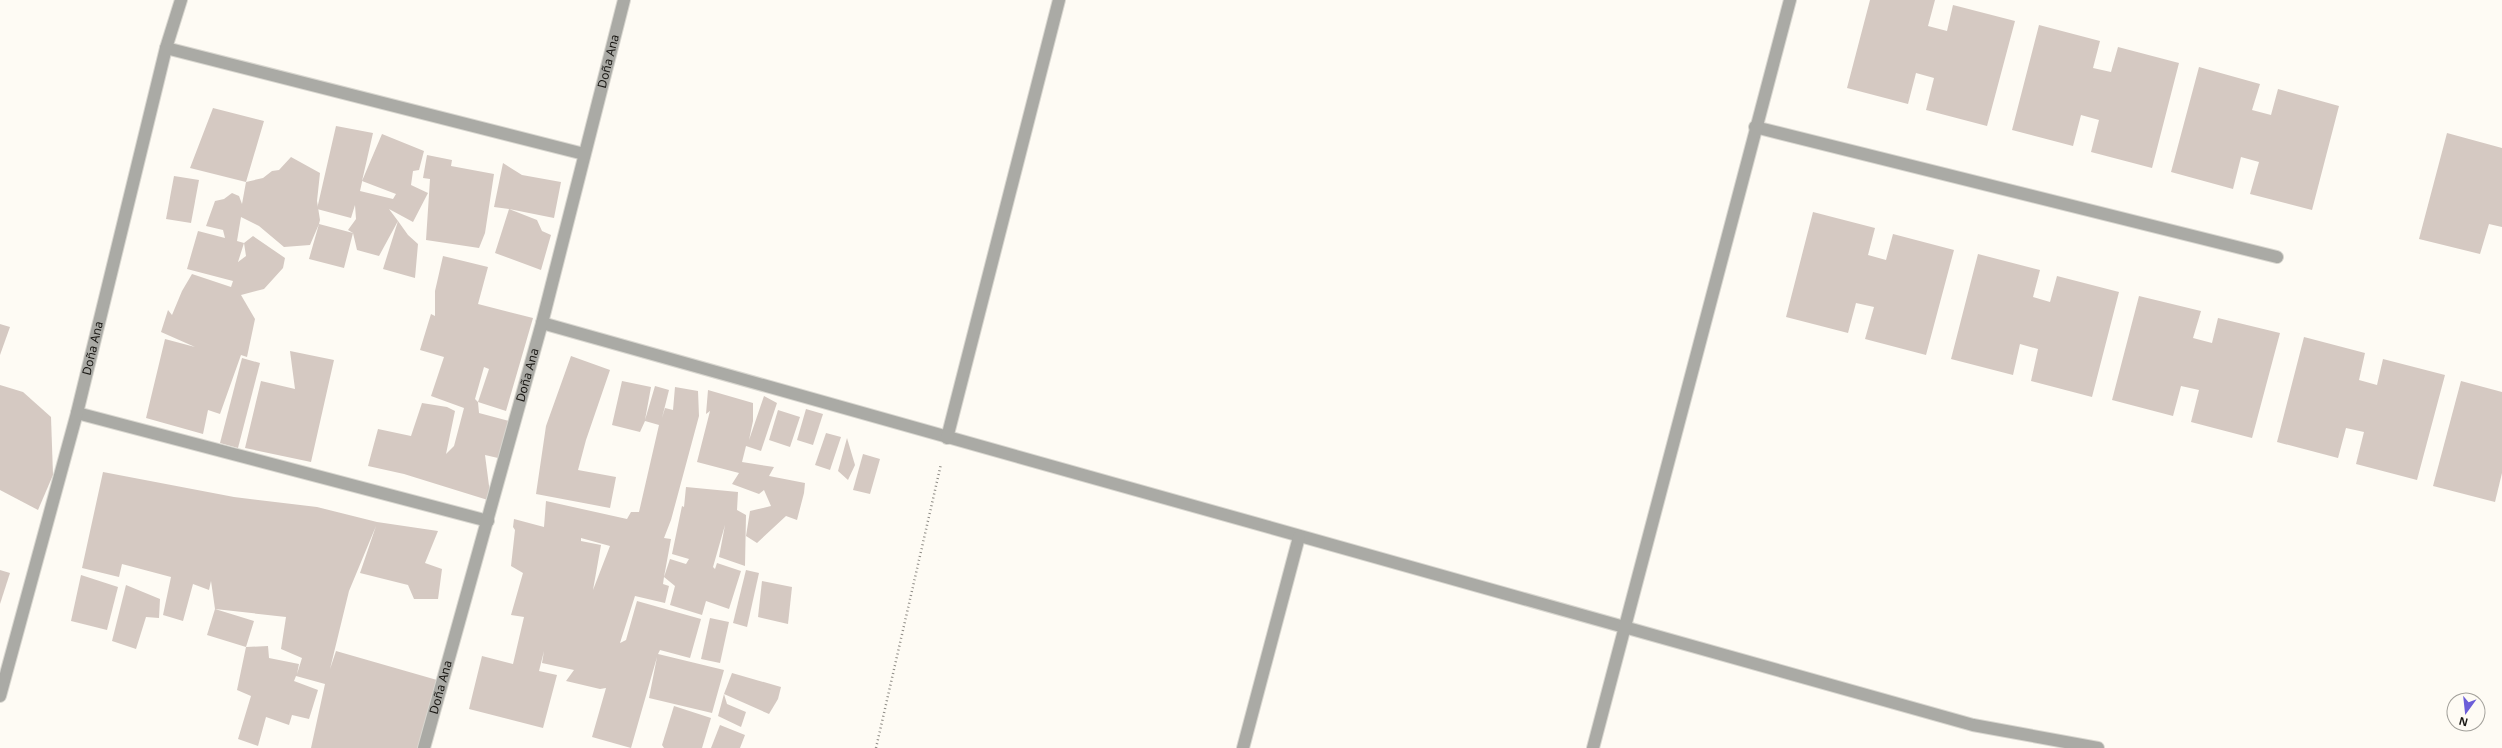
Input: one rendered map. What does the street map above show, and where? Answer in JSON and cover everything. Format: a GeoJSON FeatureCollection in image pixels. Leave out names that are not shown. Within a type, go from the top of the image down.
{"type":"FeatureCollection","features":[{"type":"Feature","properties":{"kind":"street","name":"Doña Ana"},"geometry":{"type":"LineString","coordinates":[[0,696],[77,413],[166,48],[181,0]]}},
{"type":"Feature","properties":{"kind":"street","name":"Doña Ana"},"geometry":{"type":"LineString","coordinates":[[424,748],[542,323],[624,0]]}},
{"type":"Feature","properties":{"kind":"street"},"geometry":{"type":"LineString","coordinates":[[947,438],[1060,0]]}},
{"type":"Feature","properties":{"kind":"street"},"geometry":{"type":"LineString","coordinates":[[1592,748],[1625,629],[1755,127],[1790,0]]}},
{"type":"Feature","properties":{"kind":"street"},"geometry":{"type":"LineString","coordinates":[[166,48],[584,154]]}},
{"type":"Feature","properties":{"kind":"street"},"geometry":{"type":"LineString","coordinates":[[1755,127],[2277,256]]}},
{"type":"Feature","properties":{"kind":"street"},"geometry":{"type":"LineString","coordinates":[[542,323],[1625,629],[1973,725],[2098,748]]}},
{"type":"Feature","properties":{"kind":"street"},"geometry":{"type":"LineString","coordinates":[[77,413],[488,521]]}},
{"type":"Feature","properties":{"kind":"street"},"geometry":{"type":"LineString","coordinates":[[1242,748],[1299,537]]}},
{"type":"Feature","properties":{"kind":"path"},"geometry":{"type":"LineString","coordinates":[[876,748],[947,438]]}},
{"type":"Feature","properties":{"kind":"building"},"geometry":{"type":"Polygon","coordinates":[[[1870,0],[1935,0],[1928,26],[1947,31],[1953,5],[2015,21],[1987,126],[1926,110],[1934,78],[1916,73],[1908,104],[1847,88],[1870,0]]]}},
{"type":"Feature","properties":{"kind":"building"},"geometry":{"type":"Polygon","coordinates":[[[2039,25],[2100,41],[2093,68],[2111,72],[2118,47],[2179,63],[2152,168],[2091,152],[2099,120],[2081,115],[2073,146],[2012,130],[2039,25]]]}},
{"type":"Feature","properties":{"kind":"building"},"geometry":{"type":"Polygon","coordinates":[[[2199,67],[2260,84],[2252,110],[2271,115],[2278,89],[2339,106],[2312,210],[2250,194],[2259,162],[2241,157],[2233,189],[2171,172],[2199,67]]]}},
{"type":"Feature","properties":{"kind":"building"},"geometry":{"type":"Polygon","coordinates":[[[213,108],[264,121],[246,182],[190,168],[213,108]]]}},
{"type":"Feature","properties":{"kind":"building"},"geometry":{"type":"Polygon","coordinates":[[[336,126],[373,133],[362,181],[382,134],[424,151],[419,170],[413,171],[411,185],[428,193],[413,222],[389,209],[398,221],[379,256],[357,250],[353,233],[348,230],[356,219],[355,205],[351,218],[317,209],[336,126]],[[362,181],[360,191],[393,199],[396,194],[362,181]]]}},
{"type":"Feature","properties":{"kind":"building"},"geometry":{"type":"Polygon","coordinates":[[[2447,133],[2502,148],[2502,227],[2489,224],[2480,254],[2419,239],[2447,133]]]}},
{"type":"Feature","properties":{"kind":"building"},"geometry":{"type":"Polygon","coordinates":[[[427,155],[452,160],[451,166],[494,174],[485,233],[479,248],[426,240],[430,179],[423,178],[427,155]]]}},
{"type":"Feature","properties":{"kind":"building"},"geometry":{"type":"Polygon","coordinates":[[[291,157],[320,173],[317,201],[320,220],[310,245],[284,247],[259,226],[241,217],[237,241],[244,243],[253,236],[285,258],[283,268],[264,289],[241,295],[255,319],[247,357],[241,355],[220,414],[208,410],[203,434],[146,418],[165,339],[195,347],[161,332],[168,310],[172,315],[182,291],[192,274],[231,287],[233,281],[187,269],[198,231],[225,238],[223,230],[206,226],[215,201],[224,199],[232,193],[239,196],[242,204],[246,182],[263,178],[272,171],[279,170],[291,157]],[[244,243],[238,262],[246,256],[244,243]]]}},
{"type":"Feature","properties":{"kind":"building"},"geometry":{"type":"Polygon","coordinates":[[[503,163],[522,175],[561,182],[554,218],[494,207],[503,163]]]}},
{"type":"Feature","properties":{"kind":"building"},"geometry":{"type":"Polygon","coordinates":[[[174,176],[199,180],[191,223],[166,219],[174,176]]]}},
{"type":"Feature","properties":{"kind":"building"},"geometry":{"type":"Polygon","coordinates":[[[509,209],[537,220],[542,231],[551,235],[541,270],[495,253],[509,209]]]}},
{"type":"Feature","properties":{"kind":"building"},"geometry":{"type":"Polygon","coordinates":[[[1813,212],[1875,228],[1868,255],[1886,260],[1893,234],[1954,250],[1926,355],[1865,339],[1874,307],[1856,303],[1848,333],[1786,317],[1813,212]]]}},
{"type":"Feature","properties":{"kind":"building"},"geometry":{"type":"Polygon","coordinates":[[[398,221],[408,235],[418,244],[415,278],[383,269],[398,221]]]}},
{"type":"Feature","properties":{"kind":"building"},"geometry":{"type":"Polygon","coordinates":[[[319,224],[353,233],[344,268],[309,259],[319,224]]]}},
{"type":"Feature","properties":{"kind":"building"},"geometry":{"type":"Polygon","coordinates":[[[1978,254],[2040,270],[2033,297],[2050,302],[2057,276],[2119,292],[2092,397],[2031,381],[2038,349],[2020,344],[2013,375],[1951,359],[1978,254]]]}},
{"type":"Feature","properties":{"kind":"building"},"geometry":{"type":"Polygon","coordinates":[[[443,256],[488,267],[478,304],[533,318],[506,411],[478,402],[479,413],[509,421],[498,458],[485,455],[491,501],[404,474],[368,466],[378,429],[411,436],[422,403],[447,407],[455,411],[446,454],[454,446],[464,408],[431,396],[444,357],[420,350],[431,314],[435,316],[435,291],[443,256]],[[484,367],[475,399],[478,402],[489,369],[484,367]]]}},
{"type":"Feature","properties":{"kind":"building"},"geometry":{"type":"Polygon","coordinates":[[[2139,296],[2201,311],[2193,338],[2212,343],[2218,318],[2280,333],[2252,438],[2191,422],[2199,390],[2181,386],[2173,416],[2112,400],[2139,296]]]}},
{"type":"Feature","properties":{"kind":"building"},"geometry":{"type":"Polygon","coordinates":[[[0,324],[10,327],[0,355],[0,324]]]}},
{"type":"Feature","properties":{"kind":"building"},"geometry":{"type":"Polygon","coordinates":[[[2304,337],[2365,353],[2359,380],[2377,385],[2383,359],[2445,375],[2417,480],[2356,464],[2364,432],[2346,428],[2338,458],[2277,442],[2304,337]]]}},
{"type":"Feature","properties":{"kind":"building"},"geometry":{"type":"Polygon","coordinates":[[[290,351],[334,360],[311,462],[245,448],[261,381],[295,389],[290,351]]]}},
{"type":"Feature","properties":{"kind":"building"},"geometry":{"type":"Polygon","coordinates":[[[571,356],[610,370],[586,440],[578,470],[616,477],[610,508],[536,494],[546,426],[571,356]]]}},
{"type":"Feature","properties":{"kind":"building"},"geometry":{"type":"Polygon","coordinates":[[[242,358],[260,363],[238,448],[220,443],[242,358]]]}},
{"type":"Feature","properties":{"kind":"building"},"geometry":{"type":"Polygon","coordinates":[[[622,381],[651,387],[645,420],[655,386],[669,390],[662,418],[665,408],[673,410],[675,387],[698,391],[699,416],[671,520],[664,538],[671,539],[663,584],[669,586],[665,603],[635,596],[620,643],[626,640],[637,601],[701,619],[690,658],[660,650],[658,654],[724,670],[712,713],[649,698],[657,657],[631,748],[592,737],[606,688],[600,689],[566,681],[574,670],[542,663],[544,651],[539,671],[557,675],[543,728],[469,709],[482,656],[513,664],[524,617],[511,615],[523,573],[511,566],[515,530],[513,527],[514,519],[544,527],[546,501],[627,519],[631,512],[639,512],[659,425],[645,421],[640,432],[612,425],[622,381]],[[581,538],[581,541],[601,545],[593,590],[610,546],[581,538]]]}},
{"type":"Feature","properties":{"kind":"building"},"geometry":{"type":"Polygon","coordinates":[[[2461,381],[2502,392],[2502,473],[2495,502],[2433,486],[2461,381]]]}},
{"type":"Feature","properties":{"kind":"building"},"geometry":{"type":"Polygon","coordinates":[[[0,385],[23,392],[51,417],[53,475],[38,510],[0,490],[0,385]]]}},
{"type":"Feature","properties":{"kind":"building"},"geometry":{"type":"Polygon","coordinates":[[[708,390],[753,403],[753,421],[749,440],[764,396],[777,403],[761,451],[746,446],[742,462],[774,467],[769,476],[805,483],[797,520],[786,516],[757,543],[746,536],[750,511],[771,506],[764,490],[759,494],[732,484],[739,473],[697,462],[710,411],[706,414],[708,390]]]}},
{"type":"Feature","properties":{"kind":"building"},"geometry":{"type":"Polygon","coordinates":[[[806,409],[823,414],[813,445],[797,440],[806,409]]]}},
{"type":"Feature","properties":{"kind":"building"},"geometry":{"type":"Polygon","coordinates":[[[778,410],[800,417],[790,447],[769,440],[778,410]]]}},
{"type":"Feature","properties":{"kind":"building"},"geometry":{"type":"Polygon","coordinates":[[[826,433],[841,437],[830,470],[815,465],[826,433]]]}},
{"type":"Feature","properties":{"kind":"building"},"geometry":{"type":"Polygon","coordinates":[[[847,438],[855,465],[848,480],[838,471],[847,438]]]}},
{"type":"Feature","properties":{"kind":"building"},"geometry":{"type":"Polygon","coordinates":[[[863,454],[880,459],[870,494],[853,490],[863,454]]]}},
{"type":"Feature","properties":{"kind":"building"},"geometry":{"type":"Polygon","coordinates":[[[103,472],[234,497],[317,507],[377,522],[438,531],[425,563],[442,569],[438,599],[414,599],[408,585],[360,573],[376,526],[349,591],[330,669],[336,651],[437,680],[418,748],[311,748],[325,684],[296,676],[294,681],[318,690],[309,719],[292,715],[289,725],[266,717],[258,746],[238,739],[251,696],[237,690],[246,647],[268,646],[269,658],[299,664],[297,674],[302,658],[281,649],[286,617],[215,609],[211,581],[209,590],[193,584],[183,621],[163,615],[171,577],[122,564],[119,577],[82,568],[103,472]]]}},
{"type":"Feature","properties":{"kind":"building"},"geometry":{"type":"Polygon","coordinates":[[[686,487],[738,492],[737,510],[746,515],[745,566],[719,557],[725,525],[713,567],[715,569],[717,563],[741,571],[729,609],[706,601],[702,615],[670,605],[675,586],[664,577],[670,559],[686,564],[689,559],[672,554],[682,506],[684,507],[686,487]]]}},
{"type":"Feature","properties":{"kind":"building"},"geometry":{"type":"Polygon","coordinates":[[[0,570],[10,573],[0,604],[0,570]]]}},
{"type":"Feature","properties":{"kind":"building"},"geometry":{"type":"Polygon","coordinates":[[[746,570],[759,573],[747,627],[733,623],[746,570]]]}},
{"type":"Feature","properties":{"kind":"building"},"geometry":{"type":"Polygon","coordinates":[[[81,575],[118,587],[107,630],[71,621],[81,575]]]}},
{"type":"Feature","properties":{"kind":"building"},"geometry":{"type":"Polygon","coordinates":[[[762,581],[792,587],[788,624],[758,617],[762,581]]]}},
{"type":"Feature","properties":{"kind":"building"},"geometry":{"type":"Polygon","coordinates":[[[126,585],[160,599],[159,618],[146,617],[136,649],[112,641],[126,585]]]}},
{"type":"Feature","properties":{"kind":"building"},"geometry":{"type":"Polygon","coordinates":[[[215,609],[254,621],[246,647],[207,635],[215,609]]]}},
{"type":"Feature","properties":{"kind":"building"},"geometry":{"type":"Polygon","coordinates":[[[710,618],[729,622],[720,663],[701,659],[710,618]]]}},
{"type":"Feature","properties":{"kind":"building"},"geometry":{"type":"Polygon","coordinates":[[[732,673],[781,687],[778,699],[769,714],[724,694],[732,673]]]}},
{"type":"Feature","properties":{"kind":"building"},"geometry":{"type":"Polygon","coordinates":[[[724,694],[727,704],[746,712],[741,727],[718,716],[724,694]]]}},
{"type":"Feature","properties":{"kind":"building"},"geometry":{"type":"Polygon","coordinates":[[[674,706],[711,718],[702,748],[664,748],[662,745],[674,706]]]}},
{"type":"Feature","properties":{"kind":"building"},"geometry":{"type":"Polygon","coordinates":[[[720,725],[745,735],[740,748],[711,748],[720,725]]]}}]}
